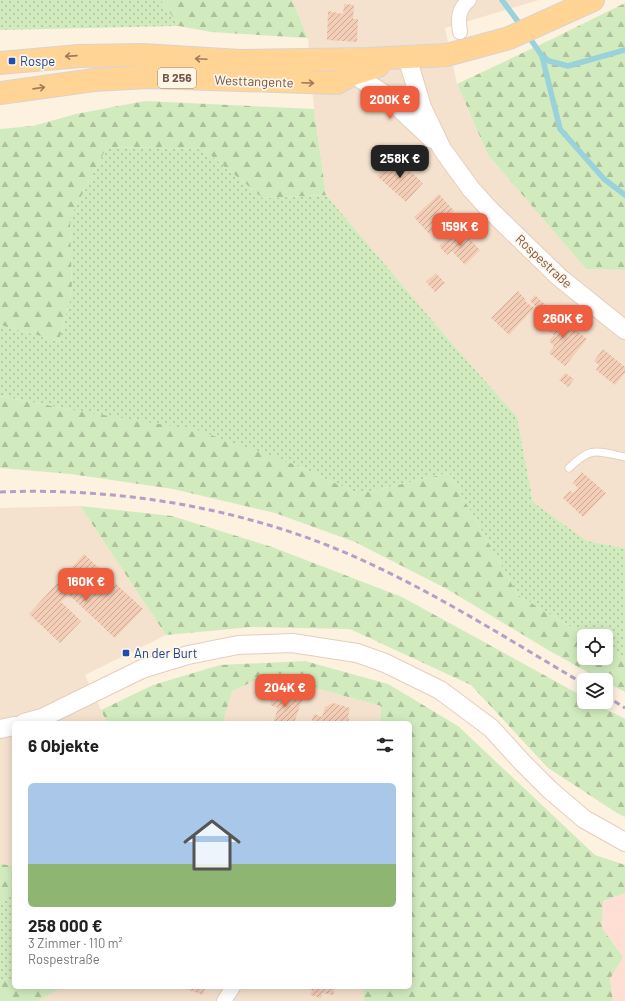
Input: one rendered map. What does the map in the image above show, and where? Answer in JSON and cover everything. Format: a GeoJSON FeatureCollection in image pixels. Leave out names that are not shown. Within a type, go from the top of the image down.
{"type":"FeatureCollection","features":[{"type":"Feature","properties":{"kind":"main road","name":"Westtangente"},"geometry":{"type":"LineString","coordinates":[[0,63],[78,56],[143,55],[240,61],[342,60],[447,55],[510,38],[593,0]]}},
{"type":"Feature","properties":{"kind":"main road","name":"Westtangente"},"geometry":{"type":"LineString","coordinates":[[0,93],[94,80],[148,77],[337,83],[353,74],[407,56]]}},
{"type":"Feature","properties":{"kind":"street"},"geometry":{"type":"LineString","coordinates":[[460,32],[458,19],[464,4],[469,0]]}},
{"type":"Feature","properties":{"kind":"street","name":"Rospestraße"},"geometry":{"type":"LineString","coordinates":[[407,56],[422,107],[442,149],[471,189],[490,210],[559,277],[625,330]]}},
{"type":"Feature","properties":{"kind":"street"},"geometry":{"type":"LineString","coordinates":[[353,74],[384,94],[442,149]]}},
{"type":"Feature","properties":{"kind":"street"},"geometry":{"type":"LineString","coordinates":[[31,721],[42,718],[142,669],[188,655],[238,645],[292,643],[357,653],[385,663],[440,690],[492,728],[522,762],[550,790],[584,819],[625,842]]}},
{"type":"Feature","properties":{"kind":"street"},"geometry":{"type":"LineString","coordinates":[[0,729],[12,726]]}},
{"type":"Feature","properties":{"kind":"street"},"geometry":{"type":"LineString","coordinates":[[224,1001],[232,989]]}},
{"type":"Feature","properties":{"kind":"lane"},"geometry":{"type":"LineString","coordinates":[[569,468],[581,457],[597,451],[625,457]]}},
{"type":"Feature","properties":{"kind":"shaded area"},"geometry":{"type":"Polygon","coordinates":[[[292,0],[539,0],[445,28],[457,84],[488,155],[586,269],[625,270],[625,548],[587,541],[533,502],[517,417],[454,346],[326,195],[314,109],[308,38],[292,0]]]}},
{"type":"Feature","properties":{"kind":"shaded area"},"geometry":{"type":"Polygon","coordinates":[[[80,506],[166,635],[85,675],[106,721],[12,721],[12,989],[364,989],[363,1001],[0,1001],[0,508],[80,506]]]}},
{"type":"Feature","properties":{"kind":"shaded area"},"geometry":{"type":"Polygon","coordinates":[[[263,677],[326,691],[381,706],[380,721],[224,721],[232,691],[263,677]]]}},
{"type":"Feature","properties":{"kind":"shaded area"},"geometry":{"type":"Polygon","coordinates":[[[625,893],[625,1001],[613,1001],[610,979],[623,957],[602,928],[603,901],[625,893]]]}},
{"type":"Feature","properties":{"kind":"green space"},"geometry":{"type":"Polygon","coordinates":[[[0,0],[161,0],[179,26],[0,30],[0,0]]]}},
{"type":"Feature","properties":{"kind":"green space"},"geometry":{"type":"Polygon","coordinates":[[[161,0],[292,0],[308,38],[211,32],[179,26],[161,0]]]}},
{"type":"Feature","properties":{"kind":"green space"},"geometry":{"type":"Polygon","coordinates":[[[625,3],[625,270],[586,269],[488,155],[457,84],[625,3]]]}},
{"type":"Feature","properties":{"kind":"green space"},"geometry":{"type":"Polygon","coordinates":[[[145,101],[314,109],[326,195],[263,198],[203,149],[107,147],[70,217],[72,292],[59,341],[0,325],[0,129],[33,126],[76,114],[145,101]]]}},
{"type":"Feature","properties":{"kind":"green space"},"geometry":{"type":"Polygon","coordinates":[[[107,147],[203,149],[263,198],[326,195],[454,346],[517,417],[533,502],[587,541],[625,548],[625,660],[613,652],[613,629],[577,629],[577,631],[518,595],[449,473],[359,494],[293,464],[72,410],[0,396],[0,325],[59,341],[72,292],[70,217],[107,147]]]}},
{"type":"Feature","properties":{"kind":"green space"},"geometry":{"type":"Polygon","coordinates":[[[0,396],[72,410],[197,430],[293,464],[359,494],[449,473],[518,595],[577,631],[577,665],[613,665],[613,652],[625,660],[625,692],[613,686],[613,673],[589,673],[548,650],[447,589],[355,542],[275,513],[173,489],[71,474],[0,468],[0,396]]]}},
{"type":"Feature","properties":{"kind":"green space"},"geometry":{"type":"Polygon","coordinates":[[[80,506],[172,516],[272,547],[402,597],[577,693],[577,709],[606,709],[625,719],[625,817],[548,768],[471,685],[350,629],[252,627],[166,635],[80,506]]]}},
{"type":"Feature","properties":{"kind":"green space"},"geometry":{"type":"Polygon","coordinates":[[[305,661],[388,684],[458,726],[595,855],[625,865],[625,893],[603,901],[602,928],[623,957],[610,979],[613,1001],[363,1001],[364,989],[412,989],[412,721],[380,721],[381,706],[326,691],[263,677],[232,691],[224,721],[106,721],[101,710],[153,685],[220,665],[305,661]]]}},
{"type":"Feature","properties":{"kind":"green space"},"geometry":{"type":"Polygon","coordinates":[[[0,864],[12,866],[12,897],[6,897],[0,902],[0,864]]]}},
{"type":"Feature","properties":{"kind":"green space"},"geometry":{"type":"Polygon","coordinates":[[[6,897],[12,897],[12,979],[2,980],[0,978],[0,902],[6,897]]]}},
{"type":"Feature","properties":{"kind":"green space"},"geometry":{"type":"Polygon","coordinates":[[[0,978],[2,980],[12,979],[12,989],[59,989],[38,1001],[0,1001],[0,978]]]}},
{"type":"Feature","properties":{"kind":"building"},"geometry":{"type":"Polygon","coordinates":[[[344,4],[354,5],[353,19],[358,19],[357,42],[327,40],[328,11],[343,14],[344,4]]]}},
{"type":"Feature","properties":{"kind":"building"},"geometry":{"type":"Polygon","coordinates":[[[395,157],[423,183],[406,202],[377,176],[395,157]]]}},
{"type":"Feature","properties":{"kind":"building"},"geometry":{"type":"Polygon","coordinates":[[[439,194],[454,211],[429,234],[414,217],[439,194]]]}},
{"type":"Feature","properties":{"kind":"building"},"geometry":{"type":"Polygon","coordinates":[[[459,228],[480,250],[465,265],[452,251],[447,255],[439,246],[459,228]]]}},
{"type":"Feature","properties":{"kind":"building"},"geometry":{"type":"Polygon","coordinates":[[[436,273],[445,283],[435,292],[426,282],[436,273]]]}},
{"type":"Feature","properties":{"kind":"building"},"geometry":{"type":"Polygon","coordinates":[[[518,291],[526,300],[525,301],[534,308],[509,335],[491,318],[518,291]]]}},
{"type":"Feature","properties":{"kind":"building"},"geometry":{"type":"Polygon","coordinates":[[[535,295],[547,306],[541,312],[530,301],[535,295]]]}},
{"type":"Feature","properties":{"kind":"building"},"geometry":{"type":"Polygon","coordinates":[[[553,313],[587,339],[565,366],[549,353],[554,346],[549,341],[554,335],[542,325],[553,313]]]}},
{"type":"Feature","properties":{"kind":"building"},"geometry":{"type":"Polygon","coordinates":[[[603,349],[625,367],[625,373],[615,385],[596,370],[599,365],[594,361],[603,349]]]}},
{"type":"Feature","properties":{"kind":"building"},"geometry":{"type":"Polygon","coordinates":[[[565,373],[574,379],[568,387],[559,380],[565,373]]]}},
{"type":"Feature","properties":{"kind":"building"},"geometry":{"type":"Polygon","coordinates":[[[582,472],[606,493],[583,517],[563,498],[570,491],[573,493],[578,488],[573,483],[582,472]]]}},
{"type":"Feature","properties":{"kind":"building"},"geometry":{"type":"Polygon","coordinates":[[[84,554],[143,609],[115,638],[68,594],[61,602],[81,621],[60,643],[29,614],[84,554]]]}},
{"type":"Feature","properties":{"kind":"building"},"geometry":{"type":"Polygon","coordinates":[[[274,691],[302,700],[295,721],[274,721],[278,708],[270,705],[274,691]]]}},
{"type":"Feature","properties":{"kind":"building"},"geometry":{"type":"Polygon","coordinates":[[[333,703],[350,708],[348,721],[312,721],[314,714],[322,717],[325,707],[333,703]]]}},
{"type":"Feature","properties":{"kind":"building"},"geometry":{"type":"Polygon","coordinates":[[[186,989],[206,989],[203,995],[186,989]]]}},
{"type":"Feature","properties":{"kind":"building"},"geometry":{"type":"Polygon","coordinates":[[[308,989],[334,989],[333,995],[322,993],[321,998],[310,995],[312,990],[308,989]]]}},
{"type":"Feature","properties":{"kind":"waterway"},"geometry":{"type":"LineString","coordinates":[[502,0],[522,27]]}},
{"type":"Feature","properties":{"kind":"waterway"},"geometry":{"type":"LineString","coordinates":[[527,34],[542,56],[549,61],[568,66],[625,50]]}},
{"type":"Feature","properties":{"kind":"waterway"},"geometry":{"type":"LineString","coordinates":[[542,56],[560,129],[604,179],[625,195]]}},
{"type":"Feature","properties":{"kind":"railway"},"geometry":{"type":"LineString","coordinates":[[0,492],[46,491],[92,493],[138,498],[185,505],[276,527],[320,542],[362,560],[419,588],[577,680]]}},
{"type":"Feature","properties":{"kind":"railway"},"geometry":{"type":"LineString","coordinates":[[613,700],[625,708]]}},
{"type":"Feature","properties":{"kind":"place","name":"Rospe"},"geometry":{"type":"Point","coordinates":[12,61]}},
{"type":"Feature","properties":{"kind":"place","name":"An der Burt"},"geometry":{"type":"Point","coordinates":[126,653]}}]}
